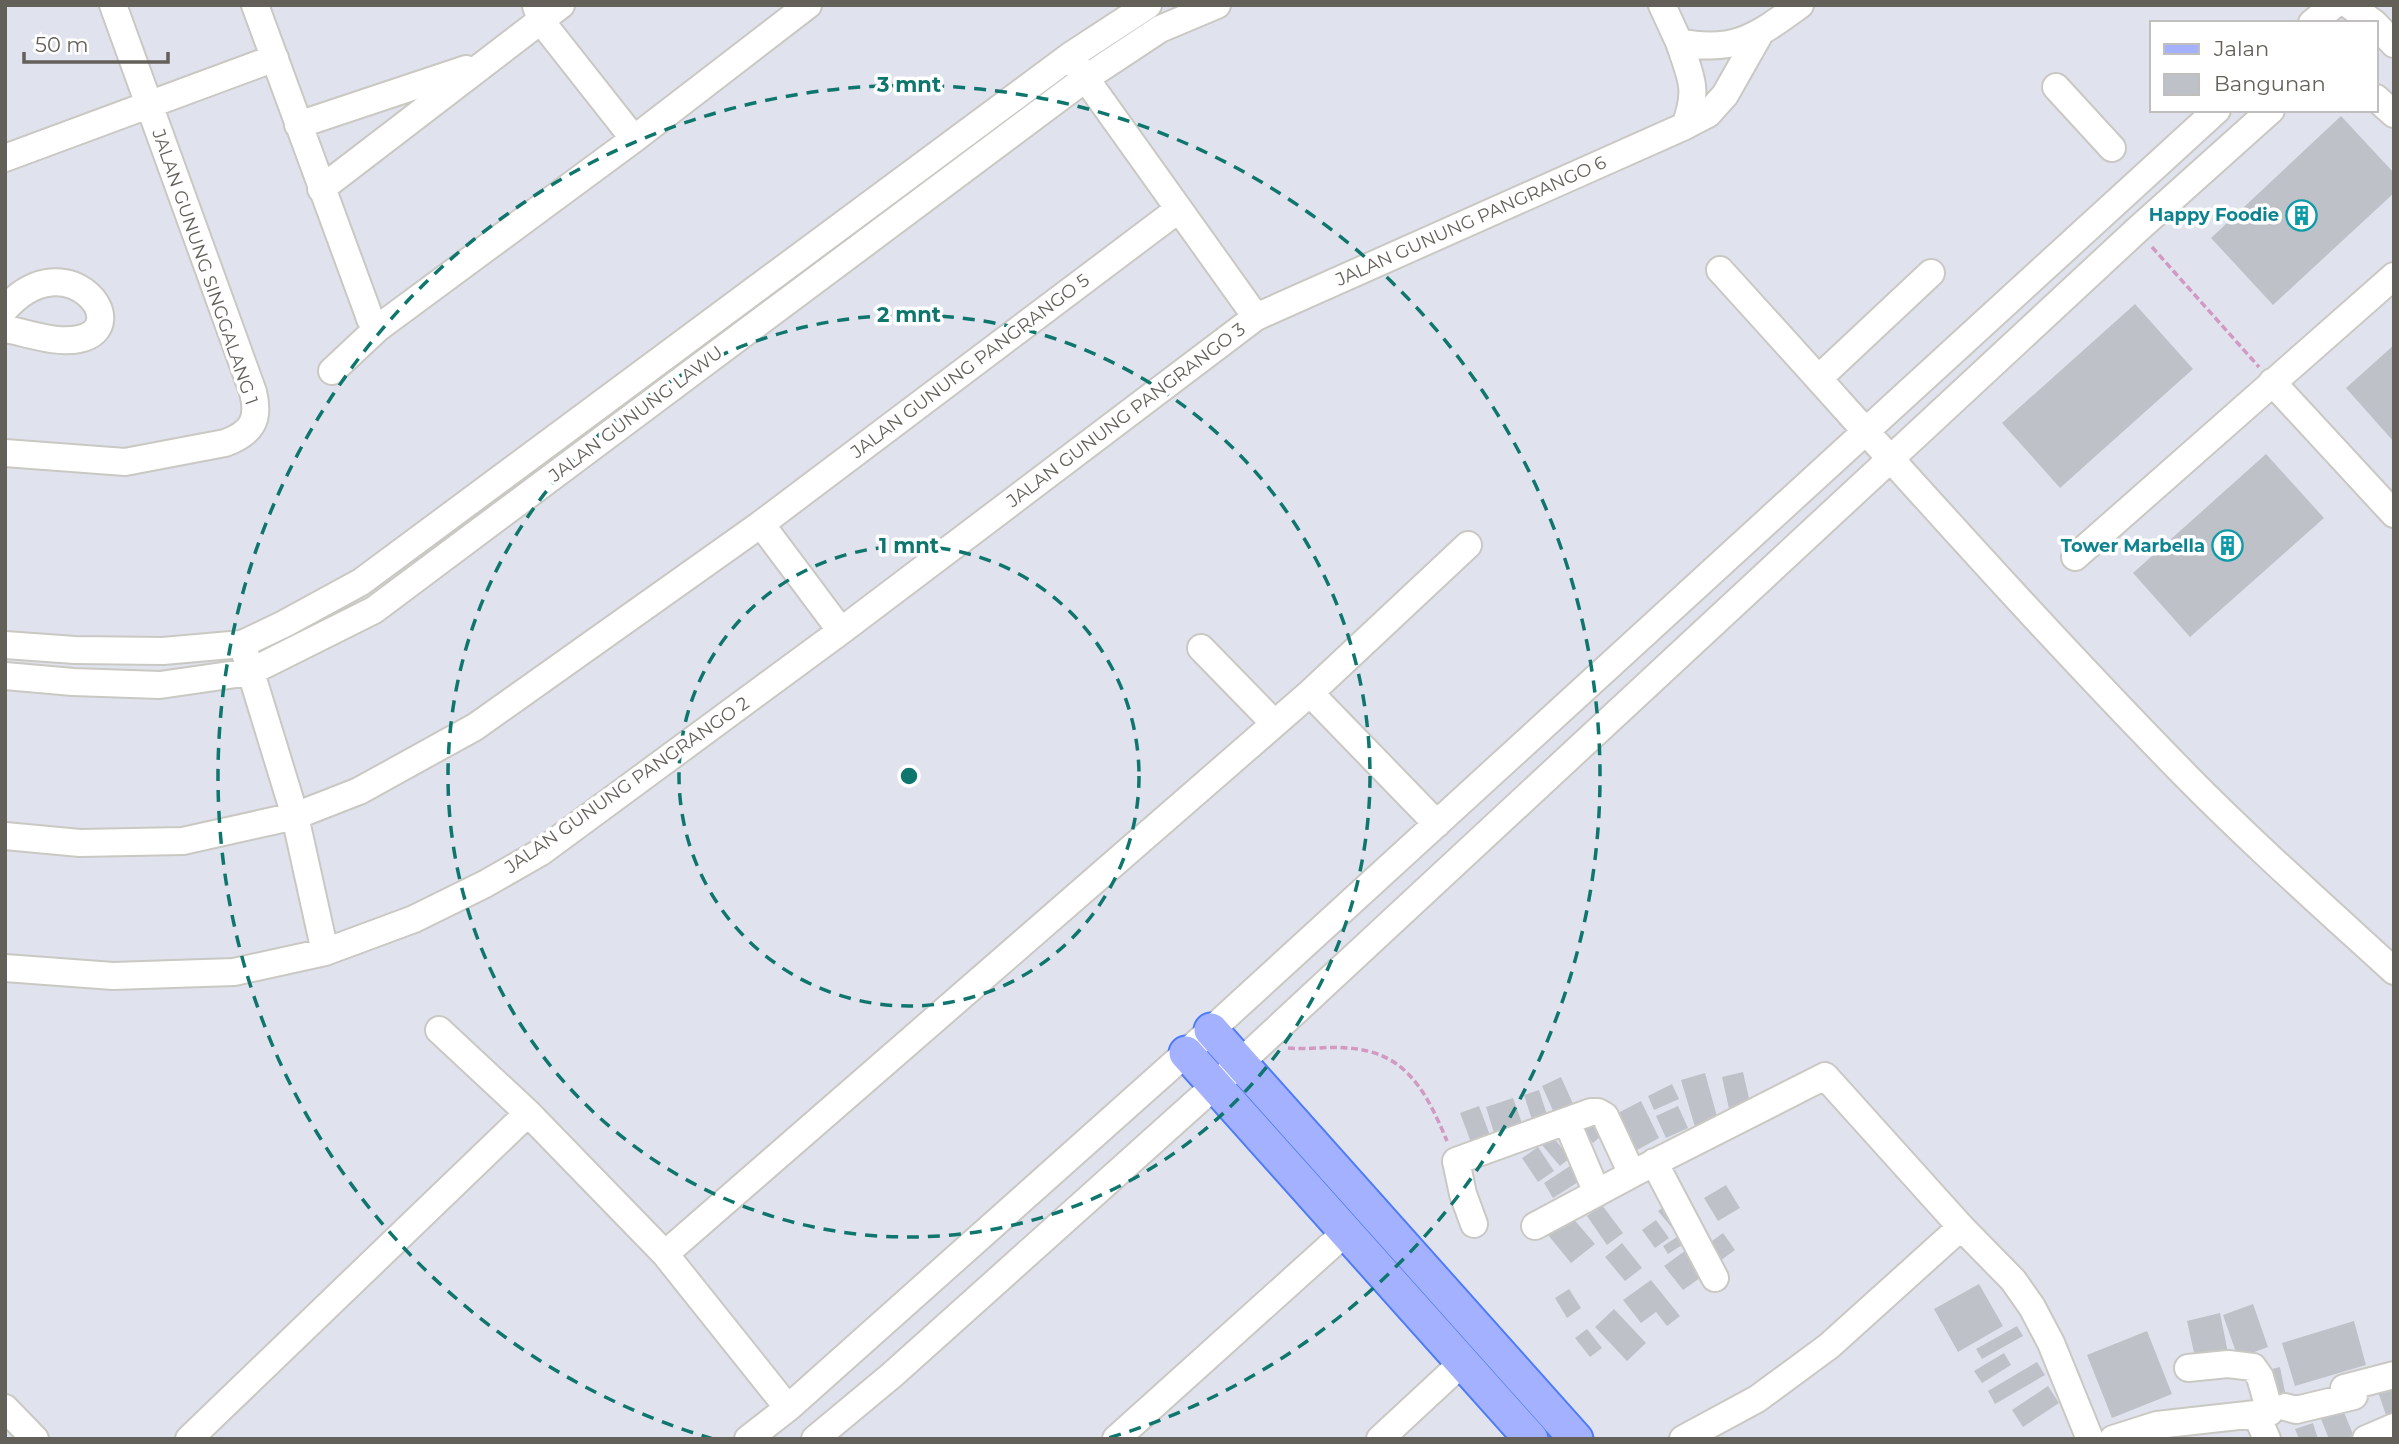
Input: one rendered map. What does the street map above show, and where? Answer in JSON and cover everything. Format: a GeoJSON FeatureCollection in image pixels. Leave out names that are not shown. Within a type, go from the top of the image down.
{"type":"FeatureCollection","features":[{"type":"Feature","properties":{"kind":"main road"},"geometry":{"type":"LineString","coordinates":[[1211,1030],[1576,1439]]}},
{"type":"Feature","properties":{"kind":"main road"},"geometry":{"type":"LineString","coordinates":[[1186,1053],[1531,1439]]}},
{"type":"Feature","properties":{"kind":"street"},"geometry":{"type":"LineString","coordinates":[[113,5],[149,106]]}},
{"type":"Feature","properties":{"kind":"street"},"geometry":{"type":"LineString","coordinates":[[332,371],[378,328],[634,139],[808,5]]}},
{"type":"Feature","properties":{"kind":"street","name":"JALAN GUNUNG LAWU"},"geometry":{"type":"LineString","coordinates":[[5,645],[75,650],[163,651],[242,643],[284,624],[361,582],[1070,56],[1148,5]]}},
{"type":"Feature","properties":{"kind":"street","name":"JALAN GUNUNG LAWU"},"geometry":{"type":"LineString","coordinates":[[5,676],[159,685],[250,672],[374,610],[1086,78],[1160,29],[1217,5]]}},
{"type":"Feature","properties":{"kind":"street"},"geometry":{"type":"LineString","coordinates":[[1662,5],[1679,42],[1694,88],[1693,106],[1685,126]]}},
{"type":"Feature","properties":{"kind":"street"},"geometry":{"type":"LineString","coordinates":[[1679,42],[1702,47],[1734,43],[1759,35],[1800,5]]}},
{"type":"Feature","properties":{"kind":"street"},"geometry":{"type":"LineString","coordinates":[[2349,5],[2371,21]]}},
{"type":"Feature","properties":{"kind":"street"},"geometry":{"type":"LineString","coordinates":[[257,6],[321,190],[370,319],[378,328]]}},
{"type":"Feature","properties":{"kind":"street"},"geometry":{"type":"LineString","coordinates":[[321,190],[488,61],[546,11],[634,139]]}},
{"type":"Feature","properties":{"kind":"street"},"geometry":{"type":"LineString","coordinates":[[2378,27],[2394,44]]}},
{"type":"Feature","properties":{"kind":"street","name":"JALAN GUNUNG PANGRANGO 6"},"geometry":{"type":"LineString","coordinates":[[1256,317],[1708,114],[1725,95],[1759,35]]}},
{"type":"Feature","properties":{"kind":"street","name":"JALAN GUNUNG PANGRANGO 3"},"geometry":{"type":"LineString","coordinates":[[841,631],[1256,317],[1070,56]]}},
{"type":"Feature","properties":{"kind":"street"},"geometry":{"type":"LineString","coordinates":[[5,158],[275,58]]}},
{"type":"Feature","properties":{"kind":"street"},"geometry":{"type":"LineString","coordinates":[[298,125],[488,61]]}},
{"type":"Feature","properties":{"kind":"street"},"geometry":{"type":"LineString","coordinates":[[2056,87],[2112,148]]}},
{"type":"Feature","properties":{"kind":"street"},"geometry":{"type":"LineString","coordinates":[[2378,100],[2394,114]]}},
{"type":"Feature","properties":{"kind":"street","name":"JALAN GUNUNG SINGGALANG 1"},"geometry":{"type":"LineString","coordinates":[[5,453],[125,462],[225,443],[248,430],[256,418],[253,392],[149,106]]}},
{"type":"Feature","properties":{"kind":"street"},"geometry":{"type":"LineString","coordinates":[[748,1439],[789,1408],[1186,1053],[2215,112]]}},
{"type":"Feature","properties":{"kind":"street"},"geometry":{"type":"LineString","coordinates":[[815,1439],[892,1375],[1241,1062],[2127,239],[2269,112]]}},
{"type":"Feature","properties":{"kind":"street","name":"JALAN GUNUNG PANGRANGO 5"},"geometry":{"type":"LineString","coordinates":[[761,524],[1179,209]]}},
{"type":"Feature","properties":{"kind":"street"},"geometry":{"type":"LineString","coordinates":[[1720,270],[1890,459],[2187,777],[2394,971]]}},
{"type":"Feature","properties":{"kind":"street"},"geometry":{"type":"LineString","coordinates":[[1819,378],[1931,273]]}},
{"type":"Feature","properties":{"kind":"street"},"geometry":{"type":"LineString","coordinates":[[2075,557],[2394,276]]}},
{"type":"Feature","properties":{"kind":"street"},"geometry":{"type":"LineString","coordinates":[[5,309],[28,289],[52,283],[71,283],[92,296],[99,304],[100,313],[98,327],[92,334],[80,339],[61,340],[5,329]]}},
{"type":"Feature","properties":{"kind":"street"},"geometry":{"type":"LineString","coordinates":[[2272,382],[2394,514]]}},
{"type":"Feature","properties":{"kind":"street"},"geometry":{"type":"LineString","coordinates":[[5,836],[80,843],[183,841],[295,816],[359,791],[475,727],[761,524],[841,631]]}},
{"type":"Feature","properties":{"kind":"street"},"geometry":{"type":"LineString","coordinates":[[665,1254],[1310,693],[1468,545]]}},
{"type":"Feature","properties":{"kind":"street","name":"JALAN GUNUNG PANGRANGO 2"},"geometry":{"type":"LineString","coordinates":[[5,968],[113,976],[233,972],[325,952],[414,919],[485,884],[541,852],[841,631]]}},
{"type":"Feature","properties":{"kind":"street"},"geometry":{"type":"LineString","coordinates":[[242,643],[295,816],[325,952]]}},
{"type":"Feature","properties":{"kind":"street"},"geometry":{"type":"LineString","coordinates":[[1201,648],[1274,723]]}},
{"type":"Feature","properties":{"kind":"street"},"geometry":{"type":"LineString","coordinates":[[1310,693],[1437,824]]}},
{"type":"Feature","properties":{"kind":"street"},"geometry":{"type":"LineString","coordinates":[[439,1030],[528,1113],[665,1254],[789,1408]]}},
{"type":"Feature","properties":{"kind":"street"},"geometry":{"type":"LineString","coordinates":[[1535,1226],[1825,1076],[1961,1227],[2013,1280],[2032,1307],[2051,1343],[2090,1439]]}},
{"type":"Feature","properties":{"kind":"street"},"geometry":{"type":"LineString","coordinates":[[1474,1224],[1463,1194],[1456,1161],[1591,1112],[1598,1112],[1605,1116],[1643,1168],[1715,1278]]}},
{"type":"Feature","properties":{"kind":"street"},"geometry":{"type":"LineString","coordinates":[[189,1439],[528,1113]]}},
{"type":"Feature","properties":{"kind":"street"},"geometry":{"type":"LineString","coordinates":[[1567,1122],[1597,1193]]}},
{"type":"Feature","properties":{"kind":"street"},"geometry":{"type":"LineString","coordinates":[[1683,1439],[1757,1399],[1829,1346],[1961,1227]]}},
{"type":"Feature","properties":{"kind":"street"},"geometry":{"type":"LineString","coordinates":[[1116,1439],[1346,1232]]}},
{"type":"Feature","properties":{"kind":"street"},"geometry":{"type":"LineString","coordinates":[[1380,1439],[1463,1362]]}},
{"type":"Feature","properties":{"kind":"street"},"geometry":{"type":"LineString","coordinates":[[2188,1368],[2228,1364],[2253,1367],[2276,1409],[2267,1439]]}},
{"type":"Feature","properties":{"kind":"street"},"geometry":{"type":"LineString","coordinates":[[2113,1439],[2157,1425],[2276,1409],[2296,1410],[2354,1396],[2349,1387],[2394,1376]]}},
{"type":"Feature","properties":{"kind":"street"},"geometry":{"type":"LineString","coordinates":[[5,1408],[35,1439]]}},
{"type":"Feature","properties":{"kind":"street"},"geometry":{"type":"LineString","coordinates":[[2367,1439],[2394,1427]]}},
{"type":"Feature","properties":{"kind":"path"},"geometry":{"type":"LineString","coordinates":[[2153,248],[2272,382]]}},
{"type":"Feature","properties":{"kind":"path"},"geometry":{"type":"LineString","coordinates":[[1270,1034],[1287,1048],[1347,1048],[1378,1053],[1390,1058],[1402,1067],[1419,1087],[1438,1119],[1456,1161]]}},
{"type":"Feature","properties":{"kind":"building","name":"Happy Foodie"},"geometry":{"type":"Polygon","coordinates":[[[2341,116],[2394,173],[2394,193],[2273,305],[2211,238],[2341,116]]]}},
{"type":"Feature","properties":{"kind":"building"},"geometry":{"type":"Polygon","coordinates":[[[2135,304],[2193,369],[2060,488],[2002,423],[2135,304]]]}},
{"type":"Feature","properties":{"kind":"building"},"geometry":{"type":"Polygon","coordinates":[[[2394,345],[2394,442],[2346,388],[2394,345]]]}},
{"type":"Feature","properties":{"kind":"building","name":"Tower Marbella"},"geometry":{"type":"Polygon","coordinates":[[[2266,454],[2324,518],[2190,637],[2133,573],[2266,454]]]}},
{"type":"Feature","properties":{"kind":"building"},"geometry":{"type":"Polygon","coordinates":[[[1743,1072],[1751,1107],[1730,1113],[1722,1077],[1743,1072]]]}},
{"type":"Feature","properties":{"kind":"building"},"geometry":{"type":"Polygon","coordinates":[[[1705,1073],[1718,1120],[1695,1127],[1681,1080],[1705,1073]]]}},
{"type":"Feature","properties":{"kind":"building"},"geometry":{"type":"Polygon","coordinates":[[[1561,1077],[1574,1106],[1555,1115],[1542,1086],[1561,1077]]]}},
{"type":"Feature","properties":{"kind":"building"},"geometry":{"type":"Polygon","coordinates":[[[1672,1084],[1679,1099],[1654,1110],[1648,1096],[1672,1084]]]}},
{"type":"Feature","properties":{"kind":"building"},"geometry":{"type":"Polygon","coordinates":[[[1539,1090],[1548,1118],[1533,1123],[1524,1095],[1539,1090]]]}},
{"type":"Feature","properties":{"kind":"building"},"geometry":{"type":"Polygon","coordinates":[[[1513,1098],[1524,1129],[1496,1139],[1486,1107],[1513,1098]]]}},
{"type":"Feature","properties":{"kind":"building"},"geometry":{"type":"Polygon","coordinates":[[[1641,1101],[1659,1138],[1637,1150],[1618,1113],[1641,1101]]]}},
{"type":"Feature","properties":{"kind":"building"},"geometry":{"type":"Polygon","coordinates":[[[1479,1106],[1491,1138],[1472,1145],[1460,1113],[1479,1106]]]}},
{"type":"Feature","properties":{"kind":"building"},"geometry":{"type":"Polygon","coordinates":[[[1678,1106],[1688,1128],[1666,1138],[1656,1116],[1678,1106]]]}},
{"type":"Feature","properties":{"kind":"building"},"geometry":{"type":"Polygon","coordinates":[[[1597,1115],[1609,1129],[1593,1143],[1581,1129],[1597,1115]]]}},
{"type":"Feature","properties":{"kind":"building"},"geometry":{"type":"Polygon","coordinates":[[[1553,1137],[1570,1158],[1560,1166],[1542,1145],[1553,1137]]]}},
{"type":"Feature","properties":{"kind":"building"},"geometry":{"type":"Polygon","coordinates":[[[1538,1147],[1554,1171],[1538,1182],[1522,1158],[1538,1147]]]}},
{"type":"Feature","properties":{"kind":"building"},"geometry":{"type":"Polygon","coordinates":[[[1573,1164],[1583,1179],[1553,1198],[1544,1183],[1573,1164]]]}},
{"type":"Feature","properties":{"kind":"building"},"geometry":{"type":"Polygon","coordinates":[[[1726,1185],[1740,1208],[1718,1221],[1704,1198],[1726,1185]]]}},
{"type":"Feature","properties":{"kind":"building"},"geometry":{"type":"Polygon","coordinates":[[[1668,1204],[1686,1227],[1677,1234],[1658,1211],[1668,1204]]]}},
{"type":"Feature","properties":{"kind":"building"},"geometry":{"type":"Polygon","coordinates":[[[1602,1205],[1623,1233],[1607,1245],[1587,1216],[1602,1205]]]}},
{"type":"Feature","properties":{"kind":"building"},"geometry":{"type":"Polygon","coordinates":[[[1571,1216],[1595,1244],[1571,1263],[1548,1235],[1571,1216]]]}},
{"type":"Feature","properties":{"kind":"building"},"geometry":{"type":"Polygon","coordinates":[[[1656,1220],[1669,1238],[1655,1248],[1642,1230],[1656,1220]]]}},
{"type":"Feature","properties":{"kind":"building"},"geometry":{"type":"Polygon","coordinates":[[[1685,1232],[1690,1240],[1668,1254],[1663,1246],[1685,1232]]]}},
{"type":"Feature","properties":{"kind":"building"},"geometry":{"type":"Polygon","coordinates":[[[1723,1233],[1735,1250],[1713,1266],[1701,1249],[1723,1233]]]}},
{"type":"Feature","properties":{"kind":"building"},"geometry":{"type":"Polygon","coordinates":[[[1622,1243],[1642,1268],[1625,1281],[1605,1257],[1622,1243]]]}},
{"type":"Feature","properties":{"kind":"building"},"geometry":{"type":"Polygon","coordinates":[[[1689,1248],[1707,1273],[1683,1290],[1664,1266],[1689,1248]]]}},
{"type":"Feature","properties":{"kind":"building"},"geometry":{"type":"Polygon","coordinates":[[[1651,1280],[1680,1316],[1667,1326],[1656,1312],[1641,1323],[1623,1300],[1651,1280]]]}},
{"type":"Feature","properties":{"kind":"building"},"geometry":{"type":"Polygon","coordinates":[[[1979,1284],[2003,1326],[1958,1352],[1934,1309],[1979,1284]]]}},
{"type":"Feature","properties":{"kind":"building"},"geometry":{"type":"Polygon","coordinates":[[[1569,1289],[1581,1308],[1567,1318],[1555,1298],[1569,1289]]]}},
{"type":"Feature","properties":{"kind":"building"},"geometry":{"type":"Polygon","coordinates":[[[2253,1304],[2268,1347],[2238,1358],[2223,1315],[2253,1304]]]}},
{"type":"Feature","properties":{"kind":"building"},"geometry":{"type":"Polygon","coordinates":[[[1614,1309],[1646,1343],[1627,1361],[1595,1327],[1614,1309]]]}},
{"type":"Feature","properties":{"kind":"building"},"geometry":{"type":"Polygon","coordinates":[[[2220,1313],[2229,1358],[2197,1366],[2187,1321],[2220,1313]]]}},
{"type":"Feature","properties":{"kind":"building"},"geometry":{"type":"Polygon","coordinates":[[[2354,1321],[2366,1365],[2295,1386],[2282,1343],[2354,1321]]]}},
{"type":"Feature","properties":{"kind":"building"},"geometry":{"type":"Polygon","coordinates":[[[2017,1326],[2023,1336],[1982,1359],[1976,1349],[2017,1326]]]}},
{"type":"Feature","properties":{"kind":"building"},"geometry":{"type":"Polygon","coordinates":[[[1587,1329],[1602,1348],[1590,1357],[1575,1338],[1587,1329]]]}},
{"type":"Feature","properties":{"kind":"building"},"geometry":{"type":"Polygon","coordinates":[[[2147,1331],[2172,1394],[2112,1418],[2087,1355],[2147,1331]]]}},
{"type":"Feature","properties":{"kind":"building"},"geometry":{"type":"Polygon","coordinates":[[[2004,1353],[2011,1365],[1982,1383],[1974,1371],[2004,1353]]]}},
{"type":"Feature","properties":{"kind":"building"},"geometry":{"type":"Polygon","coordinates":[[[2037,1362],[2045,1375],[1995,1404],[1988,1391],[2037,1362]]]}},
{"type":"Feature","properties":{"kind":"building"},"geometry":{"type":"Polygon","coordinates":[[[2280,1367],[2285,1392],[2269,1396],[2264,1371],[2280,1367]]]}},
{"type":"Feature","properties":{"kind":"building"},"geometry":{"type":"Polygon","coordinates":[[[2394,1380],[2394,1415],[2387,1418],[2376,1386],[2394,1380]]]}},
{"type":"Feature","properties":{"kind":"building"},"geometry":{"type":"Polygon","coordinates":[[[2048,1386],[2059,1403],[2023,1427],[2012,1410],[2048,1386]]]}},
{"type":"Feature","properties":{"kind":"building"},"geometry":{"type":"Polygon","coordinates":[[[2343,1410],[2355,1439],[2329,1439],[2321,1419],[2343,1410]]]}},
{"type":"Feature","properties":{"kind":"building"},"geometry":{"type":"Polygon","coordinates":[[[2313,1423],[2318,1439],[2299,1439],[2295,1429],[2313,1423]]]}},
{"type":"Feature","properties":{"kind":"place","name":"Happy Foodie"},"geometry":{"type":"Point","coordinates":[2302,215]}},
{"type":"Feature","properties":{"kind":"place","name":"Tower Marbella"},"geometry":{"type":"Point","coordinates":[2228,546]}}]}
